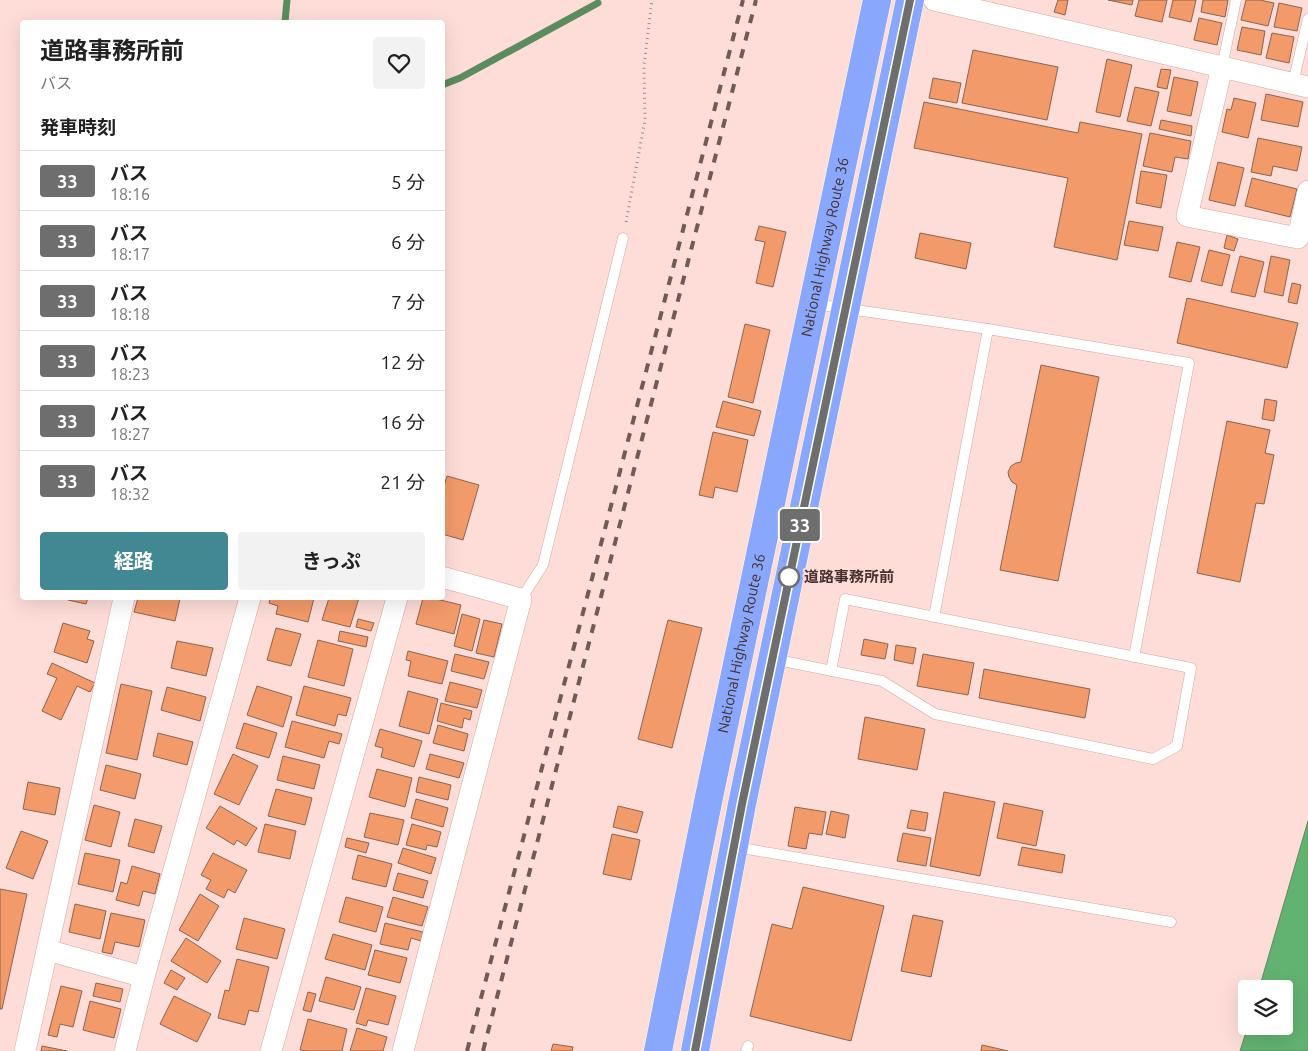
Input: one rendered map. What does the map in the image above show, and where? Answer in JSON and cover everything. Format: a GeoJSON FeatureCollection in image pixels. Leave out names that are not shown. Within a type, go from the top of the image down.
{"type":"FeatureCollection","features":[{"type":"Feature","properties":{"kind":"highway","name":"National Highway Route 36"},"geometry":{"type":"LineString","coordinates":[[695,1051],[733,847],[726,801],[813,304],[877,0]]}},
{"type":"Feature","properties":{"kind":"highway","name":"National Highway Route 36"},"geometry":{"type":"LineString","coordinates":[[658,1051],[726,801],[772,659],[910,0]]}},
{"type":"Feature","properties":{"kind":"street"},"geometry":{"type":"LineString","coordinates":[[934,0],[1300,85]]}},
{"type":"Feature","properties":{"kind":"street"},"geometry":{"type":"LineString","coordinates":[[1222,67],[1187,216],[1298,238],[1308,191]]}},
{"type":"Feature","properties":{"kind":"street"},"geometry":{"type":"LineString","coordinates":[[403,1051],[521,599],[445,578]]}},
{"type":"Feature","properties":{"kind":"street"},"geometry":{"type":"LineString","coordinates":[[25,1051],[124,600]]}},
{"type":"Feature","properties":{"kind":"street"},"geometry":{"type":"LineString","coordinates":[[125,1051],[249,600]]}},
{"type":"Feature","properties":{"kind":"street"},"geometry":{"type":"LineString","coordinates":[[271,1051],[396,600]]}},
{"type":"Feature","properties":{"kind":"street"},"geometry":{"type":"LineString","coordinates":[[47,950],[144,977]]}},
{"type":"Feature","properties":{"kind":"lane"},"geometry":{"type":"LineString","coordinates":[[1222,67],[1236,0]]}},
{"type":"Feature","properties":{"kind":"lane"},"geometry":{"type":"LineString","coordinates":[[1300,85],[1308,19]]}},
{"type":"Feature","properties":{"kind":"lane"},"geometry":{"type":"LineString","coordinates":[[521,599],[542,565],[623,238]]}},
{"type":"Feature","properties":{"kind":"lane"},"geometry":{"type":"LineString","coordinates":[[813,304],[988,329],[1189,362],[1134,656]]}},
{"type":"Feature","properties":{"kind":"lane"},"geometry":{"type":"LineString","coordinates":[[934,617],[988,329]]}},
{"type":"Feature","properties":{"kind":"lane"},"geometry":{"type":"LineString","coordinates":[[772,659],[882,680],[935,714],[1153,759],[1177,746],[1191,668],[845,599],[831,670]]}},
{"type":"Feature","properties":{"kind":"lane"},"geometry":{"type":"LineString","coordinates":[[733,847],[1171,922]]}},
{"type":"Feature","properties":{"kind":"path"},"geometry":{"type":"LineString","coordinates":[[623,238],[645,120],[644,65],[652,0]]}},
{"type":"Feature","properties":{"kind":"shaded area"},"geometry":{"type":"Polygon","coordinates":[[[1308,821],[1308,1051],[1240,1051],[1245,1035],[1293,1035],[1293,980],[1262,980],[1308,821]]]}},
{"type":"Feature","properties":{"kind":"building"},"geometry":{"type":"Polygon","coordinates":[[[1058,0],[1068,0],[1065,15],[1054,12],[1058,0]]]}},
{"type":"Feature","properties":{"kind":"building"},"geometry":{"type":"Polygon","coordinates":[[[1108,0],[1133,0],[1132,5],[1108,0]]]}},
{"type":"Feature","properties":{"kind":"building"},"geometry":{"type":"Polygon","coordinates":[[[1139,0],[1167,0],[1162,22],[1135,16],[1139,0]]]}},
{"type":"Feature","properties":{"kind":"building"},"geometry":{"type":"Polygon","coordinates":[[[1173,0],[1196,0],[1191,22],[1169,17],[1173,0]]]}},
{"type":"Feature","properties":{"kind":"building"},"geometry":{"type":"Polygon","coordinates":[[[1203,0],[1228,0],[1225,17],[1201,12],[1203,0]]]}},
{"type":"Feature","properties":{"kind":"building"},"geometry":{"type":"Polygon","coordinates":[[[1246,0],[1274,3],[1268,26],[1241,20],[1246,0]]]}},
{"type":"Feature","properties":{"kind":"building"},"geometry":{"type":"Polygon","coordinates":[[[1279,3],[1302,8],[1297,31],[1274,27],[1279,3]]]}},
{"type":"Feature","properties":{"kind":"building"},"geometry":{"type":"Polygon","coordinates":[[[1199,18],[1222,23],[1217,45],[1194,40],[1199,18]]]}},
{"type":"Feature","properties":{"kind":"building"},"geometry":{"type":"Polygon","coordinates":[[[1242,27],[1265,31],[1261,55],[1237,50],[1242,27]]]}},
{"type":"Feature","properties":{"kind":"building"},"geometry":{"type":"Polygon","coordinates":[[[1272,33],[1294,37],[1289,63],[1266,58],[1272,33]]]}},
{"type":"Feature","properties":{"kind":"building"},"geometry":{"type":"Polygon","coordinates":[[[973,50],[1058,67],[1047,120],[962,103],[973,50]]]}},
{"type":"Feature","properties":{"kind":"building"},"geometry":{"type":"Polygon","coordinates":[[[1107,59],[1132,65],[1120,117],[1096,112],[1107,59]]]}},
{"type":"Feature","properties":{"kind":"building"},"geometry":{"type":"Polygon","coordinates":[[[1161,69],[1171,70],[1167,89],[1157,87],[1161,69]]]}},
{"type":"Feature","properties":{"kind":"building"},"geometry":{"type":"Polygon","coordinates":[[[1174,77],[1198,82],[1191,116],[1167,111],[1174,77]]]}},
{"type":"Feature","properties":{"kind":"building"},"geometry":{"type":"Polygon","coordinates":[[[933,78],[961,83],[957,103],[929,98],[933,78]]]}},
{"type":"Feature","properties":{"kind":"building"},"geometry":{"type":"Polygon","coordinates":[[[1135,87],[1159,92],[1151,126],[1127,121],[1135,87]]]}},
{"type":"Feature","properties":{"kind":"building"},"geometry":{"type":"Polygon","coordinates":[[[1266,94],[1303,102],[1298,127],[1261,120],[1266,94]]]}},
{"type":"Feature","properties":{"kind":"building"},"geometry":{"type":"Polygon","coordinates":[[[1234,98],[1256,103],[1248,138],[1222,132],[1227,109],[1231,110],[1234,98]]]}},
{"type":"Feature","properties":{"kind":"building"},"geometry":{"type":"Polygon","coordinates":[[[924,102],[1078,133],[1080,122],[1142,134],[1117,260],[1054,247],[1068,178],[914,148],[924,102]]]}},
{"type":"Feature","properties":{"kind":"building"},"geometry":{"type":"Polygon","coordinates":[[[1161,120],[1192,126],[1191,136],[1159,129],[1161,120]]]}},
{"type":"Feature","properties":{"kind":"building"},"geometry":{"type":"Polygon","coordinates":[[[1150,133],[1191,141],[1188,159],[1175,157],[1172,172],[1143,166],[1150,133]]]}},
{"type":"Feature","properties":{"kind":"building"},"geometry":{"type":"Polygon","coordinates":[[[1258,138],[1302,147],[1297,171],[1273,166],[1271,176],[1251,172],[1258,138]]]}},
{"type":"Feature","properties":{"kind":"building"},"geometry":{"type":"Polygon","coordinates":[[[1218,162],[1244,168],[1235,206],[1209,200],[1218,162]]]}},
{"type":"Feature","properties":{"kind":"building"},"geometry":{"type":"Polygon","coordinates":[[[1141,171],[1167,175],[1161,208],[1136,203],[1141,171]]]}},
{"type":"Feature","properties":{"kind":"building"},"geometry":{"type":"Polygon","coordinates":[[[1252,178],[1297,189],[1290,217],[1245,206],[1252,178]]]}},
{"type":"Feature","properties":{"kind":"building"},"geometry":{"type":"Polygon","coordinates":[[[1129,221],[1163,227],[1158,251],[1124,245],[1129,221]]]}},
{"type":"Feature","properties":{"kind":"building"},"geometry":{"type":"Polygon","coordinates":[[[759,226],[786,232],[773,287],[756,283],[765,242],[755,240],[759,226]]]}},
{"type":"Feature","properties":{"kind":"building"},"geometry":{"type":"Polygon","coordinates":[[[920,233],[971,243],[966,269],[915,258],[920,233]]]}},
{"type":"Feature","properties":{"kind":"building"},"geometry":{"type":"Polygon","coordinates":[[[1227,235],[1238,239],[1234,251],[1224,248],[1227,235]]]}},
{"type":"Feature","properties":{"kind":"building"},"geometry":{"type":"Polygon","coordinates":[[[1177,242],[1200,247],[1191,282],[1169,277],[1177,242]]]}},
{"type":"Feature","properties":{"kind":"building"},"geometry":{"type":"Polygon","coordinates":[[[1209,250],[1230,255],[1222,286],[1201,281],[1209,250]]]}},
{"type":"Feature","properties":{"kind":"building"},"geometry":{"type":"Polygon","coordinates":[[[1240,256],[1264,262],[1255,297],[1231,292],[1240,256]]]}},
{"type":"Feature","properties":{"kind":"building"},"geometry":{"type":"Polygon","coordinates":[[[1271,256],[1290,260],[1283,296],[1264,292],[1271,256]]]}},
{"type":"Feature","properties":{"kind":"building"},"geometry":{"type":"Polygon","coordinates":[[[1292,283],[1301,285],[1297,304],[1288,302],[1292,283]]]}},
{"type":"Feature","properties":{"kind":"building"},"geometry":{"type":"Polygon","coordinates":[[[1187,298],[1298,323],[1287,368],[1177,343],[1187,298]]]}},
{"type":"Feature","properties":{"kind":"building"},"geometry":{"type":"Polygon","coordinates":[[[745,324],[770,330],[753,403],[728,397],[745,324]]]}},
{"type":"Feature","properties":{"kind":"building"},"geometry":{"type":"Polygon","coordinates":[[[1041,365],[1099,377],[1058,581],[1000,570],[1017,485],[1012,482],[1008,472],[1011,466],[1021,462],[1041,365]]]}},
{"type":"Feature","properties":{"kind":"building"},"geometry":{"type":"Polygon","coordinates":[[[1265,399],[1277,401],[1274,421],[1262,419],[1265,399]]]}},
{"type":"Feature","properties":{"kind":"building"},"geometry":{"type":"Polygon","coordinates":[[[723,401],[761,411],[754,436],[716,427],[723,401]]]}},
{"type":"Feature","properties":{"kind":"building"},"geometry":{"type":"Polygon","coordinates":[[[1227,421],[1270,430],[1265,453],[1274,455],[1264,504],[1256,503],[1240,582],[1197,573],[1227,421]]]}},
{"type":"Feature","properties":{"kind":"building"},"geometry":{"type":"Polygon","coordinates":[[[713,432],[748,440],[737,492],[715,487],[713,498],[699,495],[713,432]]]}},
{"type":"Feature","properties":{"kind":"building"},"geometry":{"type":"Polygon","coordinates":[[[447,476],[479,485],[463,540],[445,535],[445,482],[447,476]]]}},
{"type":"Feature","properties":{"kind":"building"},"geometry":{"type":"Polygon","coordinates":[[[68,600],[87,600],[86,604],[68,600]]]}},
{"type":"Feature","properties":{"kind":"building"},"geometry":{"type":"Polygon","coordinates":[[[137,600],[180,600],[175,621],[134,612],[137,600]]]}},
{"type":"Feature","properties":{"kind":"building"},"geometry":{"type":"Polygon","coordinates":[[[270,600],[314,600],[308,622],[276,614],[278,606],[269,603],[270,600]]]}},
{"type":"Feature","properties":{"kind":"building"},"geometry":{"type":"Polygon","coordinates":[[[328,600],[358,600],[350,627],[322,620],[328,600]]]}},
{"type":"Feature","properties":{"kind":"building"},"geometry":{"type":"Polygon","coordinates":[[[422,600],[440,600],[461,605],[454,634],[416,624],[422,600]]]}},
{"type":"Feature","properties":{"kind":"building"},"geometry":{"type":"Polygon","coordinates":[[[462,614],[480,619],[472,651],[454,646],[462,614]]]}},
{"type":"Feature","properties":{"kind":"building"},"geometry":{"type":"Polygon","coordinates":[[[358,619],[374,623],[371,631],[356,627],[358,619]]]}},
{"type":"Feature","properties":{"kind":"building"},"geometry":{"type":"Polygon","coordinates":[[[484,620],[502,624],[494,657],[476,653],[484,620]]]}},
{"type":"Feature","properties":{"kind":"building"},"geometry":{"type":"Polygon","coordinates":[[[668,620],[702,628],[672,748],[638,739],[668,620]]]}},
{"type":"Feature","properties":{"kind":"building"},"geometry":{"type":"Polygon","coordinates":[[[63,623],[90,631],[87,639],[94,641],[87,663],[54,652],[63,623]]]}},
{"type":"Feature","properties":{"kind":"building"},"geometry":{"type":"Polygon","coordinates":[[[276,628],[301,634],[291,666],[267,660],[276,628]]]}},
{"type":"Feature","properties":{"kind":"building"},"geometry":{"type":"Polygon","coordinates":[[[340,631],[368,637],[366,647],[338,641],[340,631]]]}},
{"type":"Feature","properties":{"kind":"building"},"geometry":{"type":"Polygon","coordinates":[[[864,639],[888,644],[885,659],[861,655],[864,639]]]}},
{"type":"Feature","properties":{"kind":"building"},"geometry":{"type":"Polygon","coordinates":[[[318,640],[353,649],[344,686],[308,677],[318,640]]]}},
{"type":"Feature","properties":{"kind":"building"},"geometry":{"type":"Polygon","coordinates":[[[177,641],[213,648],[206,676],[171,668],[177,641]]]}},
{"type":"Feature","properties":{"kind":"building"},"geometry":{"type":"Polygon","coordinates":[[[896,645],[916,648],[913,664],[894,660],[896,645]]]}},
{"type":"Feature","properties":{"kind":"building"},"geometry":{"type":"Polygon","coordinates":[[[408,651],[448,661],[442,684],[408,676],[411,661],[406,660],[408,651]]]}},
{"type":"Feature","properties":{"kind":"building"},"geometry":{"type":"Polygon","coordinates":[[[455,654],[489,662],[484,679],[451,671],[455,654]]]}},
{"type":"Feature","properties":{"kind":"building"},"geometry":{"type":"Polygon","coordinates":[[[923,654],[974,663],[968,695],[917,686],[923,654]]]}},
{"type":"Feature","properties":{"kind":"building"},"geometry":{"type":"Polygon","coordinates":[[[52,663],[95,683],[90,692],[77,686],[61,720],[42,711],[57,678],[47,674],[52,663]]]}},
{"type":"Feature","properties":{"kind":"building"},"geometry":{"type":"Polygon","coordinates":[[[984,669],[1090,689],[1085,718],[979,698],[984,669]]]}},
{"type":"Feature","properties":{"kind":"building"},"geometry":{"type":"Polygon","coordinates":[[[450,682],[482,690],[477,708],[445,701],[450,682]]]}},
{"type":"Feature","properties":{"kind":"building"},"geometry":{"type":"Polygon","coordinates":[[[121,684],[152,691],[137,760],[106,753],[121,684]]]}},
{"type":"Feature","properties":{"kind":"building"},"geometry":{"type":"Polygon","coordinates":[[[257,686],[292,697],[283,727],[247,715],[257,686]]]}},
{"type":"Feature","properties":{"kind":"building"},"geometry":{"type":"Polygon","coordinates":[[[304,686],[351,698],[346,716],[338,714],[335,726],[296,715],[304,686]]]}},
{"type":"Feature","properties":{"kind":"building"},"geometry":{"type":"Polygon","coordinates":[[[167,687],[206,697],[200,721],[161,710],[167,687]]]}},
{"type":"Feature","properties":{"kind":"building"},"geometry":{"type":"Polygon","coordinates":[[[408,691],[438,699],[429,734],[399,726],[408,691]]]}},
{"type":"Feature","properties":{"kind":"building"},"geometry":{"type":"Polygon","coordinates":[[[441,703],[472,711],[470,720],[464,718],[462,728],[437,721],[441,703]]]}},
{"type":"Feature","properties":{"kind":"building"},"geometry":{"type":"Polygon","coordinates":[[[865,717],[925,729],[917,770],[858,759],[865,717]]]}},
{"type":"Feature","properties":{"kind":"building"},"geometry":{"type":"Polygon","coordinates":[[[292,721],[342,734],[339,744],[329,741],[324,758],[285,747],[292,721]]]}},
{"type":"Feature","properties":{"kind":"building"},"geometry":{"type":"Polygon","coordinates":[[[244,723],[277,733],[269,758],[236,748],[244,723]]]}},
{"type":"Feature","properties":{"kind":"building"},"geometry":{"type":"Polygon","coordinates":[[[438,725],[468,734],[464,751],[433,743],[438,725]]]}},
{"type":"Feature","properties":{"kind":"building"},"geometry":{"type":"Polygon","coordinates":[[[380,729],[422,741],[414,767],[381,757],[383,748],[375,746],[380,729]]]}},
{"type":"Feature","properties":{"kind":"building"},"geometry":{"type":"Polygon","coordinates":[[[158,733],[193,742],[187,765],[153,756],[158,733]]]}},
{"type":"Feature","properties":{"kind":"building"},"geometry":{"type":"Polygon","coordinates":[[[233,754],[258,766],[239,805],[214,794],[233,754]]]}},
{"type":"Feature","properties":{"kind":"building"},"geometry":{"type":"Polygon","coordinates":[[[430,754],[464,763],[459,778],[426,769],[430,754]]]}},
{"type":"Feature","properties":{"kind":"building"},"geometry":{"type":"Polygon","coordinates":[[[283,756],[320,765],[314,789],[277,780],[283,756]]]}},
{"type":"Feature","properties":{"kind":"building"},"geometry":{"type":"Polygon","coordinates":[[[106,765],[141,774],[135,799],[100,790],[106,765]]]}},
{"type":"Feature","properties":{"kind":"building"},"geometry":{"type":"Polygon","coordinates":[[[377,769],[412,778],[405,807],[369,797],[377,769]]]}},
{"type":"Feature","properties":{"kind":"building"},"geometry":{"type":"Polygon","coordinates":[[[419,777],[451,785],[448,800],[416,792],[419,777]]]}},
{"type":"Feature","properties":{"kind":"building"},"geometry":{"type":"Polygon","coordinates":[[[28,782],[60,788],[55,815],[23,809],[28,782]]]}},
{"type":"Feature","properties":{"kind":"building"},"geometry":{"type":"Polygon","coordinates":[[[276,789],[312,798],[305,825],[268,816],[276,789]]]}},
{"type":"Feature","properties":{"kind":"building"},"geometry":{"type":"Polygon","coordinates":[[[944,792],[995,802],[980,876],[930,866],[944,792]]]}},
{"type":"Feature","properties":{"kind":"building"},"geometry":{"type":"Polygon","coordinates":[[[416,799],[448,808],[443,827],[411,818],[416,799]]]}},
{"type":"Feature","properties":{"kind":"building"},"geometry":{"type":"Polygon","coordinates":[[[1004,803],[1043,811],[1036,846],[997,838],[1004,803]]]}},
{"type":"Feature","properties":{"kind":"building"},"geometry":{"type":"Polygon","coordinates":[[[94,805],[120,812],[111,847],[85,840],[94,805]]]}},
{"type":"Feature","properties":{"kind":"building"},"geometry":{"type":"Polygon","coordinates":[[[220,806],[257,828],[246,846],[237,840],[234,845],[206,828],[220,806]]]}},
{"type":"Feature","properties":{"kind":"building"},"geometry":{"type":"Polygon","coordinates":[[[618,806],[643,812],[637,833],[613,827],[618,806]]]}},
{"type":"Feature","properties":{"kind":"building"},"geometry":{"type":"Polygon","coordinates":[[[795,807],[826,812],[822,835],[809,833],[806,849],[788,846],[795,807]]]}},
{"type":"Feature","properties":{"kind":"building"},"geometry":{"type":"Polygon","coordinates":[[[911,810],[928,813],[925,831],[907,828],[911,810]]]}},
{"type":"Feature","properties":{"kind":"building"},"geometry":{"type":"Polygon","coordinates":[[[831,811],[849,815],[845,838],[826,834],[831,811]]]}},
{"type":"Feature","properties":{"kind":"building"},"geometry":{"type":"Polygon","coordinates":[[[370,813],[404,820],[398,845],[364,837],[370,813]]]}},
{"type":"Feature","properties":{"kind":"building"},"geometry":{"type":"Polygon","coordinates":[[[135,819],[162,826],[154,853],[128,846],[135,819]]]}},
{"type":"Feature","properties":{"kind":"building"},"geometry":{"type":"Polygon","coordinates":[[[265,824],[296,831],[290,859],[258,852],[265,824]]]}},
{"type":"Feature","properties":{"kind":"building"},"geometry":{"type":"Polygon","coordinates":[[[412,824],[441,832],[437,847],[427,845],[426,850],[406,845],[412,824]]]}},
{"type":"Feature","properties":{"kind":"building"},"geometry":{"type":"Polygon","coordinates":[[[21,831],[48,841],[33,879],[6,868],[21,831]]]}},
{"type":"Feature","properties":{"kind":"building"},"geometry":{"type":"Polygon","coordinates":[[[903,833],[931,838],[926,866],[897,861],[903,833]]]}},
{"type":"Feature","properties":{"kind":"building"},"geometry":{"type":"Polygon","coordinates":[[[612,834],[640,840],[631,880],[603,874],[612,834]]]}},
{"type":"Feature","properties":{"kind":"building"},"geometry":{"type":"Polygon","coordinates":[[[347,838],[369,843],[366,853],[345,847],[347,838]]]}},
{"type":"Feature","properties":{"kind":"building"},"geometry":{"type":"Polygon","coordinates":[[[1022,847],[1065,855],[1062,873],[1018,865],[1022,847]]]}},
{"type":"Feature","properties":{"kind":"building"},"geometry":{"type":"Polygon","coordinates":[[[403,848],[436,858],[431,874],[398,863],[403,848]]]}},
{"type":"Feature","properties":{"kind":"building"},"geometry":{"type":"Polygon","coordinates":[[[85,853],[120,860],[113,892],[78,884],[85,853]]]}},
{"type":"Feature","properties":{"kind":"building"},"geometry":{"type":"Polygon","coordinates":[[[213,853],[247,870],[235,893],[228,889],[224,898],[206,889],[211,880],[201,875],[213,853]]]}},
{"type":"Feature","properties":{"kind":"building"},"geometry":{"type":"Polygon","coordinates":[[[358,855],[392,864],[386,887],[352,879],[358,855]]]}},
{"type":"Feature","properties":{"kind":"building"},"geometry":{"type":"Polygon","coordinates":[[[132,866],[160,874],[155,894],[143,891],[139,906],[116,900],[121,882],[127,884],[132,866]]]}},
{"type":"Feature","properties":{"kind":"building"},"geometry":{"type":"Polygon","coordinates":[[[398,873],[428,881],[423,898],[393,890],[398,873]]]}},
{"type":"Feature","properties":{"kind":"building"},"geometry":{"type":"Polygon","coordinates":[[[803,887],[884,906],[851,1041],[750,1016],[772,924],[792,929],[803,887]]]}},
{"type":"Feature","properties":{"kind":"building"},"geometry":{"type":"Polygon","coordinates":[[[0,889],[27,894],[2,1009],[0,1009],[0,889]]]}},
{"type":"Feature","properties":{"kind":"building"},"geometry":{"type":"Polygon","coordinates":[[[200,894],[219,906],[198,941],[179,930],[200,894]]]}},
{"type":"Feature","properties":{"kind":"building"},"geometry":{"type":"Polygon","coordinates":[[[346,897],[383,907],[376,932],[339,922],[346,897]]]}},
{"type":"Feature","properties":{"kind":"building"},"geometry":{"type":"Polygon","coordinates":[[[393,897],[428,907],[422,926],[387,917],[393,897]]]}},
{"type":"Feature","properties":{"kind":"building"},"geometry":{"type":"Polygon","coordinates":[[[75,904],[106,911],[100,939],[69,932],[75,904]]]}},
{"type":"Feature","properties":{"kind":"building"},"geometry":{"type":"Polygon","coordinates":[[[111,913],[145,920],[139,947],[115,942],[112,954],[102,952],[111,913]]]}},
{"type":"Feature","properties":{"kind":"building"},"geometry":{"type":"Polygon","coordinates":[[[913,915],[943,921],[931,977],[901,971],[913,915]]]}},
{"type":"Feature","properties":{"kind":"building"},"geometry":{"type":"Polygon","coordinates":[[[244,918],[285,929],[277,959],[236,949],[244,918]]]}},
{"type":"Feature","properties":{"kind":"building"},"geometry":{"type":"Polygon","coordinates":[[[385,923],[423,932],[421,941],[411,938],[408,950],[380,944],[385,923]]]}},
{"type":"Feature","properties":{"kind":"building"},"geometry":{"type":"Polygon","coordinates":[[[333,934],[372,945],[365,970],[325,959],[333,934]]]}},
{"type":"Feature","properties":{"kind":"building"},"geometry":{"type":"Polygon","coordinates":[[[186,938],[221,961],[207,983],[171,961],[186,938]]]}},
{"type":"Feature","properties":{"kind":"building"},"geometry":{"type":"Polygon","coordinates":[[[375,950],[407,958],[400,983],[368,975],[375,950]]]}},
{"type":"Feature","properties":{"kind":"building"},"geometry":{"type":"Polygon","coordinates":[[[237,959],[269,967],[258,1012],[249,1010],[245,1025],[218,1018],[225,990],[229,991],[237,959]]]}},
{"type":"Feature","properties":{"kind":"building"},"geometry":{"type":"Polygon","coordinates":[[[171,970],[185,978],[177,990],[164,983],[171,970]]]}},
{"type":"Feature","properties":{"kind":"building"},"geometry":{"type":"Polygon","coordinates":[[[326,977],[361,987],[354,1010],[319,1001],[326,977]]]}},
{"type":"Feature","properties":{"kind":"building"},"geometry":{"type":"Polygon","coordinates":[[[96,983],[123,989],[120,1002],[93,996],[96,983]]]}},
{"type":"Feature","properties":{"kind":"building"},"geometry":{"type":"Polygon","coordinates":[[[61,986],[82,991],[73,1027],[60,1024],[57,1037],[48,1035],[61,986]]]}},
{"type":"Feature","properties":{"kind":"building"},"geometry":{"type":"Polygon","coordinates":[[[366,988],[396,996],[388,1025],[368,1020],[366,1026],[356,1023],[366,988]]]}},
{"type":"Feature","properties":{"kind":"building"},"geometry":{"type":"Polygon","coordinates":[[[308,992],[316,994],[311,1012],[303,1010],[308,992]]]}},
{"type":"Feature","properties":{"kind":"building"},"geometry":{"type":"Polygon","coordinates":[[[174,996],[211,1014],[197,1042],[160,1024],[174,996]]]}},
{"type":"Feature","properties":{"kind":"building"},"geometry":{"type":"Polygon","coordinates":[[[90,1001],[121,1009],[114,1038],[83,1030],[90,1001]]]}},
{"type":"Feature","properties":{"kind":"building"},"geometry":{"type":"Polygon","coordinates":[[[308,1019],[347,1029],[342,1051],[300,1050],[308,1019]]]}},
{"type":"Feature","properties":{"kind":"building"},"geometry":{"type":"Polygon","coordinates":[[[357,1028],[387,1037],[383,1051],[350,1051],[357,1028]]]}},
{"type":"Feature","properties":{"kind":"building"},"geometry":{"type":"Polygon","coordinates":[[[553,1044],[573,1047],[572,1051],[551,1051],[553,1044]]]}},
{"type":"Feature","properties":{"kind":"building"},"geometry":{"type":"Polygon","coordinates":[[[982,1045],[1008,1051],[981,1051],[982,1045]]]}},
{"type":"Feature","properties":{"kind":"building"},"geometry":{"type":"Polygon","coordinates":[[[42,1046],[67,1051],[41,1051],[42,1046]]]}},
{"type":"Feature","properties":{"kind":"waterway"},"geometry":{"type":"LineString","coordinates":[[285,20],[287,0]]}},
{"type":"Feature","properties":{"kind":"waterway"},"geometry":{"type":"LineString","coordinates":[[445,84],[460,78],[598,3]]}},
{"type":"Feature","properties":{"kind":"railway"},"geometry":{"type":"LineString","coordinates":[[467,1051],[743,0]]}},
{"type":"Feature","properties":{"kind":"railway"},"geometry":{"type":"LineString","coordinates":[[483,1051],[756,0]]}},
{"type":"Feature","properties":{"kind":"bus line","name":"33"},"geometry":{"type":"LineString","coordinates":[[695,1051],[733,847],[910,0]]}},
{"type":"Feature","properties":{"kind":"place","name":"道路事務所前"},"geometry":{"type":"Point","coordinates":[789,577]}}]}
